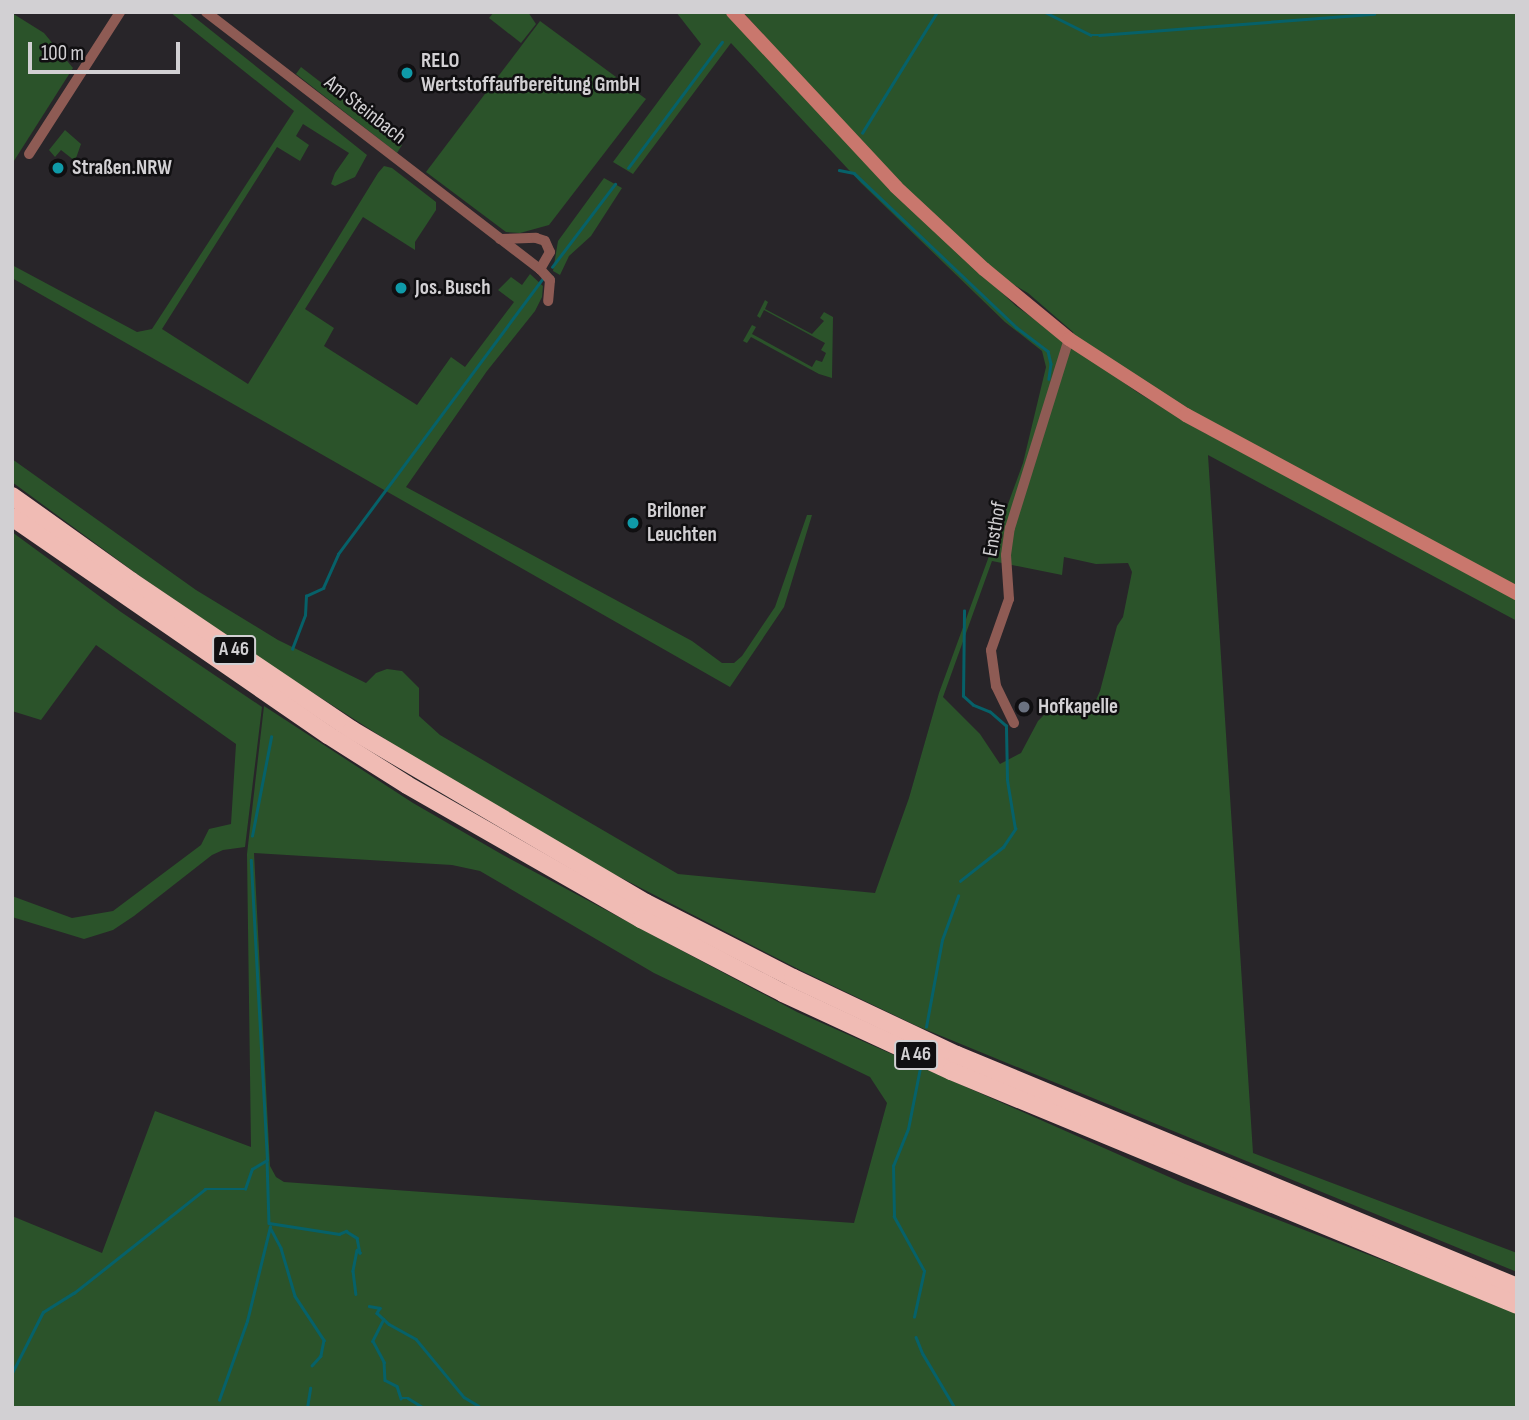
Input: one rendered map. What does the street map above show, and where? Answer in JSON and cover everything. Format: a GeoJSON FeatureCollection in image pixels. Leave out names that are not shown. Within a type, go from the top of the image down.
{"type":"FeatureCollection","features":[{"type":"Feature","properties":{"kind":"highway","name":"A 46"},"geometry":{"type":"LineString","coordinates":[[12,496],[332,728]]}},
{"type":"Feature","properties":{"kind":"highway","name":"A 46"},"geometry":{"type":"LineString","coordinates":[[12,517],[348,738],[646,902],[793,978],[957,1055],[1517,1287]]}},
{"type":"Feature","properties":{"kind":"highway","name":"A 46"},"geometry":{"type":"LineString","coordinates":[[348,738],[407,785],[641,919],[783,993],[951,1071],[1517,1305]]}},
{"type":"Feature","properties":{"kind":"main road"},"geometry":{"type":"LineString","coordinates":[[733,12],[896,187],[984,269],[1069,339],[1186,415],[1517,593]]}},
{"type":"Feature","properties":{"kind":"street"},"geometry":{"type":"LineString","coordinates":[[29,154],[120,12]]}},
{"type":"Feature","properties":{"kind":"street","name":"Am Steinbach"},"geometry":{"type":"LineString","coordinates":[[206,12],[540,269]]}},
{"type":"Feature","properties":{"kind":"street"},"geometry":{"type":"LineString","coordinates":[[499,239],[536,238],[545,241],[550,252],[540,269],[551,287],[548,301]]}},
{"type":"Feature","properties":{"kind":"street","name":"Ensthof"},"geometry":{"type":"LineString","coordinates":[[1014,723],[996,686],[991,649],[1009,599],[1006,555],[1010,528],[1069,339]]}},
{"type":"Feature","properties":{"kind":"green space"},"geometry":{"type":"Polygon","coordinates":[[[170,12],[188,12],[367,155],[355,177],[335,186],[331,184],[335,173],[349,153],[303,124],[296,136],[309,145],[300,161],[277,147],[162,329],[248,384],[378,173],[384,166],[392,168],[436,202],[436,210],[415,242],[415,250],[363,217],[305,309],[334,328],[324,346],[417,405],[451,357],[465,367],[514,302],[498,290],[511,277],[522,285],[530,274],[543,286],[542,297],[535,311],[487,371],[406,487],[692,641],[722,663],[734,663],[742,656],[775,607],[807,515],[812,515],[784,607],[730,687],[12,278],[12,265],[137,332],[152,329],[294,111],[170,12]]]}},
{"type":"Feature","properties":{"kind":"green space"},"geometry":{"type":"Polygon","coordinates":[[[494,12],[528,12],[536,24],[521,43],[489,18],[494,12]]]}},
{"type":"Feature","properties":{"kind":"green space"},"geometry":{"type":"Polygon","coordinates":[[[676,12],[727,12],[905,202],[1016,306],[1137,392],[1208,435],[1148,386],[1074,336],[1073,332],[1028,293],[999,276],[937,220],[839,119],[743,12],[1517,12],[1517,621],[1208,455],[1253,1153],[1517,1253],[1517,1272],[917,1026],[802,971],[606,870],[435,771],[282,673],[141,577],[12,482],[12,459],[196,590],[278,640],[366,683],[376,673],[387,669],[402,671],[419,688],[419,716],[440,735],[678,874],[875,893],[909,798],[939,693],[1023,463],[1046,367],[1042,351],[1005,322],[861,183],[731,43],[633,174],[613,162],[701,44],[676,12]],[[1064,557],[1062,575],[992,561],[943,697],[980,734],[1000,764],[1021,753],[1038,721],[1046,713],[1060,709],[1084,716],[1090,713],[1100,691],[1117,626],[1123,617],[1132,572],[1128,563],[1096,564],[1064,557]]]}},
{"type":"Feature","properties":{"kind":"green space"},"geometry":{"type":"Polygon","coordinates":[[[12,13],[44,33],[73,68],[12,164],[12,13]]]}},
{"type":"Feature","properties":{"kind":"green space"},"geometry":{"type":"Polygon","coordinates":[[[540,21],[646,99],[549,225],[520,233],[506,232],[426,172],[540,21]]]}},
{"type":"Feature","properties":{"kind":"green space"},"geometry":{"type":"Polygon","coordinates":[[[301,67],[402,145],[397,153],[296,74],[301,67]]]}},
{"type":"Feature","properties":{"kind":"green space"},"geometry":{"type":"Polygon","coordinates":[[[65,130],[81,144],[75,161],[61,150],[55,157],[49,150],[65,130]]]}},
{"type":"Feature","properties":{"kind":"green space"},"geometry":{"type":"Polygon","coordinates":[[[604,178],[622,188],[591,236],[569,256],[560,275],[553,271],[558,241],[604,178]]]}},
{"type":"Feature","properties":{"kind":"green space"},"geometry":{"type":"Polygon","coordinates":[[[765,300],[768,302],[765,309],[812,334],[824,321],[820,318],[824,312],[833,317],[832,378],[819,374],[751,337],[747,343],[743,341],[752,325],[756,327],[752,334],[812,367],[816,360],[822,362],[826,353],[821,350],[825,343],[764,310],[760,318],[757,316],[765,300]]]}},
{"type":"Feature","properties":{"kind":"green space"},"geometry":{"type":"Polygon","coordinates":[[[12,532],[121,612],[262,707],[245,847],[223,850],[212,855],[113,930],[84,939],[12,917],[12,896],[72,918],[113,911],[201,845],[209,829],[231,824],[236,744],[96,645],[41,720],[12,711],[12,532]]]}},
{"type":"Feature","properties":{"kind":"green space"},"geometry":{"type":"Polygon","coordinates":[[[264,706],[413,803],[503,855],[797,1012],[1185,1184],[1517,1312],[1517,1408],[12,1408],[12,1216],[102,1253],[155,1111],[251,1147],[247,854],[264,706]],[[254,853],[270,1166],[276,1177],[284,1182],[854,1223],[887,1103],[870,1077],[654,973],[480,871],[452,865],[254,853]]]}},
{"type":"Feature","properties":{"kind":"waterway"},"geometry":{"type":"LineString","coordinates":[[862,133],[937,12]]}},
{"type":"Feature","properties":{"kind":"waterway"},"geometry":{"type":"LineString","coordinates":[[1045,12],[1091,35],[1374,14]]}},
{"type":"Feature","properties":{"kind":"waterway"},"geometry":{"type":"LineString","coordinates":[[628,168],[722,42]]}},
{"type":"Feature","properties":{"kind":"waterway"},"geometry":{"type":"LineString","coordinates":[[839,170],[854,173],[1016,327],[1048,351],[1051,364],[1049,379]]}},
{"type":"Feature","properties":{"kind":"waterway"},"geometry":{"type":"LineString","coordinates":[[552,267],[615,184]]}},
{"type":"Feature","properties":{"kind":"waterway"},"geometry":{"type":"LineString","coordinates":[[292,649],[305,615],[306,596],[323,588],[338,554],[543,278]]}},
{"type":"Feature","properties":{"kind":"waterway"},"geometry":{"type":"LineString","coordinates":[[960,881],[1003,847],[1015,829],[1007,780],[1006,726],[990,712],[973,705],[963,696],[964,611]]}},
{"type":"Feature","properties":{"kind":"waterway"},"geometry":{"type":"LineString","coordinates":[[252,836],[271,737]]}},
{"type":"Feature","properties":{"kind":"waterway"},"geometry":{"type":"LineString","coordinates":[[12,1373],[43,1312],[74,1293],[205,1189],[245,1189],[252,1169],[267,1160],[251,860]]}},
{"type":"Feature","properties":{"kind":"waterway"},"geometry":{"type":"LineString","coordinates":[[926,1027],[942,940],[958,896]]}},
{"type":"Feature","properties":{"kind":"waterway"},"geometry":{"type":"LineString","coordinates":[[914,1317],[924,1271],[894,1217],[893,1166],[908,1129],[920,1068]]}},
{"type":"Feature","properties":{"kind":"waterway"},"geometry":{"type":"LineString","coordinates":[[267,1160],[269,1223],[339,1234],[346,1231],[357,1238],[360,1253],[357,1250],[353,1271],[356,1294]]}},
{"type":"Feature","properties":{"kind":"waterway"},"geometry":{"type":"LineString","coordinates":[[219,1400],[247,1321],[270,1227]]}},
{"type":"Feature","properties":{"kind":"waterway"},"geometry":{"type":"LineString","coordinates":[[271,1229],[281,1248],[295,1296],[324,1340],[321,1356],[312,1366]]}},
{"type":"Feature","properties":{"kind":"waterway"},"geometry":{"type":"LineString","coordinates":[[369,1306],[380,1308],[377,1313],[389,1324],[416,1339],[464,1397],[479,1406]]}},
{"type":"Feature","properties":{"kind":"waterway"},"geometry":{"type":"LineString","coordinates":[[384,1319],[373,1341],[384,1362],[385,1380],[397,1386],[401,1398],[408,1398],[424,1408]]}},
{"type":"Feature","properties":{"kind":"waterway"},"geometry":{"type":"LineString","coordinates":[[916,1337],[955,1408]]}},
{"type":"Feature","properties":{"kind":"waterway"},"geometry":{"type":"LineString","coordinates":[[307,1408],[310,1388]]}},
{"type":"Feature","properties":{"kind":"place","name":"RELO Wertstoffaufbereitung GmbH"},"geometry":{"type":"Point","coordinates":[407,73]}},
{"type":"Feature","properties":{"kind":"place","name":"Straßen.NRW"},"geometry":{"type":"Point","coordinates":[58,168]}},
{"type":"Feature","properties":{"kind":"place","name":"Jos. Busch"},"geometry":{"type":"Point","coordinates":[401,288]}},
{"type":"Feature","properties":{"kind":"place","name":"Briloner Leuchten"},"geometry":{"type":"Point","coordinates":[633,523]}},
{"type":"Feature","properties":{"kind":"place","name":"Hofkapelle"},"geometry":{"type":"Point","coordinates":[1024,707]}}]}
